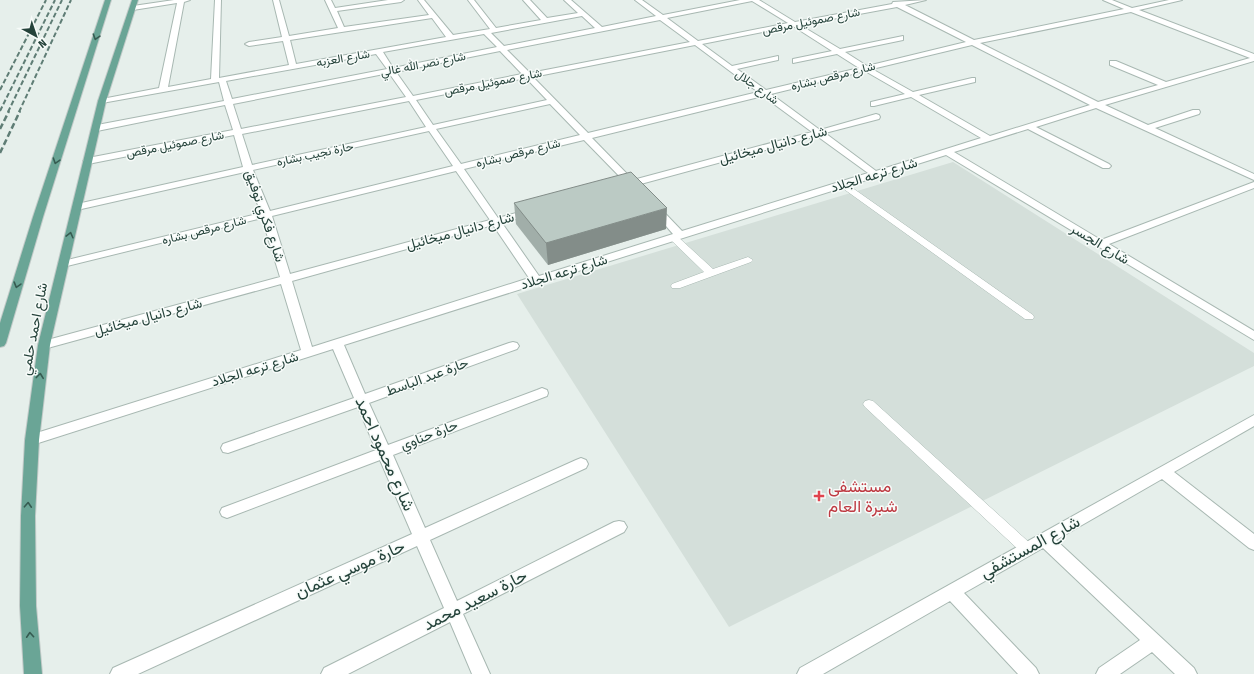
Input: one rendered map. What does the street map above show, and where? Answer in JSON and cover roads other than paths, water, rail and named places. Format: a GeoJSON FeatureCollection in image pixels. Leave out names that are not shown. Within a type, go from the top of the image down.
{"type":"FeatureCollection","features":[{"type":"Feature","properties":{"kind":"main road","name":"شارع احمد حلمي"},"geometry":{"type":"LineString","coordinates":[[0,343],[38,217],[108,0]]}},
{"type":"Feature","properties":{"kind":"main road","name":"شارع احمد حلمي"},"geometry":{"type":"LineString","coordinates":[[33,674],[28,606],[28,516],[32,440],[44,345],[97,128],[102,101],[134,4]]}},
{"type":"Feature","properties":{"kind":"street"},"geometry":{"type":"LineString","coordinates":[[134,4],[184,0],[163,90]]}},
{"type":"Feature","properties":{"kind":"street","name":"شارع فكري توفيق"},"geometry":{"type":"LineString","coordinates":[[218,0],[219,80],[229,102],[248,169],[266,214],[308,353]]}},
{"type":"Feature","properties":{"kind":"street"},"geometry":{"type":"LineString","coordinates":[[276,0],[293,67]]}},
{"type":"Feature","properties":{"kind":"street"},"geometry":{"type":"LineString","coordinates":[[328,0],[342,30]]}},
{"type":"Feature","properties":{"kind":"street"},"geometry":{"type":"LineString","coordinates":[[333,10],[401,0]]}},
{"type":"Feature","properties":{"kind":"street"},"geometry":{"type":"LineString","coordinates":[[422,0],[451,38]]}},
{"type":"Feature","properties":{"kind":"street"},"geometry":{"type":"LineString","coordinates":[[471,0],[502,48],[642,194]]}},
{"type":"Feature","properties":{"kind":"street"},"geometry":{"type":"LineString","coordinates":[[526,0],[546,21]]}},
{"type":"Feature","properties":{"kind":"street"},"geometry":{"type":"LineString","coordinates":[[567,0],[600,29]]}},
{"type":"Feature","properties":{"kind":"street","name":"شارع جلال"},"geometry":{"type":"LineString","coordinates":[[638,0],[876,175]]}},
{"type":"Feature","properties":{"kind":"street","name":"شارع نصر الله غالي"},"geometry":{"type":"LineString","coordinates":[[97,128],[750,0]]}},
{"type":"Feature","properties":{"kind":"street"},"geometry":{"type":"LineString","coordinates":[[754,0],[865,68],[989,139]]}},
{"type":"Feature","properties":{"kind":"street"},"geometry":{"type":"LineString","coordinates":[[889,0],[1097,105],[1254,178]]}},
{"type":"Feature","properties":{"kind":"street","name":"شارع صموئيل مرقص"},"geometry":{"type":"LineString","coordinates":[[88,161],[923,0]]}},
{"type":"Feature","properties":{"kind":"street"},"geometry":{"type":"LineString","coordinates":[[1106,0],[1254,58]]}},
{"type":"Feature","properties":{"kind":"street"},"geometry":{"type":"LineString","coordinates":[[974,42],[1179,0]]}},
{"type":"Feature","properties":{"kind":"street","name":"شارع العزبه"},"geometry":{"type":"LineString","coordinates":[[102,101],[583,14]]}},
{"type":"Feature","properties":{"kind":"street"},"geometry":{"type":"LineString","coordinates":[[250,44],[434,16]]}},
{"type":"Feature","properties":{"kind":"street"},"geometry":{"type":"LineString","coordinates":[[796,61],[900,38]]}},
{"type":"Feature","properties":{"kind":"street","name":"شارع مرقص بشاره"},"geometry":{"type":"LineString","coordinates":[[63,264],[974,42]]}},
{"type":"Feature","properties":{"kind":"street"},"geometry":{"type":"LineString","coordinates":[[378,51],[536,280]]}},
{"type":"Feature","properties":{"kind":"street"},"geometry":{"type":"LineString","coordinates":[[730,68],[775,58]]}},
{"type":"Feature","properties":{"kind":"street","name":"شارع ترعه الجلاد"},"geometry":{"type":"LineString","coordinates":[[32,440],[1028,126],[1254,58]]}},
{"type":"Feature","properties":{"kind":"street"},"geometry":{"type":"LineString","coordinates":[[1113,63],[1165,85]]}},
{"type":"Feature","properties":{"kind":"street"},"geometry":{"type":"LineString","coordinates":[[874,104],[972,80]]}},
{"type":"Feature","properties":{"kind":"street","name":"حارة نجيب بشاره"},"geometry":{"type":"LineString","coordinates":[[77,207],[552,101]]}},
{"type":"Feature","properties":{"kind":"street"},"geometry":{"type":"LineString","coordinates":[[1147,128],[1196,112]]}},
{"type":"Feature","properties":{"kind":"street","name":"شارع دانيال ميخائيل"},"geometry":{"type":"LineString","coordinates":[[616,188],[876,116]]}},
{"type":"Feature","properties":{"kind":"street"},"geometry":{"type":"LineString","coordinates":[[1028,126],[1106,166]]}},
{"type":"Feature","properties":{"kind":"street","name":"شارع الجسر"},"geometry":{"type":"LineString","coordinates":[[947,152],[1254,336]]}},
{"type":"Feature","properties":{"kind":"street"},"geometry":{"type":"LineString","coordinates":[[1100,244],[1254,185]]}},
{"type":"Feature","properties":{"kind":"street"},"geometry":{"type":"LineString","coordinates":[[651,204],[678,237]]}},
{"type":"Feature","properties":{"kind":"street","name":"شارع دانيال ميخائيل"},"geometry":{"type":"LineString","coordinates":[[44,345],[540,209]]}},
{"type":"Feature","properties":{"kind":"street","name":"شارع محمود احمد"},"geometry":{"type":"LineString","coordinates":[[336,344],[362,400],[481,674]]}},
{"type":"Feature","properties":{"kind":"street","name":"حارة عبد الباسط"},"geometry":{"type":"LineString","coordinates":[[228,448],[513,346]]}},
{"type":"Feature","properties":{"kind":"street","name":"حارة حناوي"},"geometry":{"type":"LineString","coordinates":[[227,512],[542,393]]}},
{"type":"Feature","properties":{"kind":"street","name":"شارع المستشفي"},"geometry":{"type":"LineString","coordinates":[[806,674],[1254,420]]}},
{"type":"Feature","properties":{"kind":"street","name":"حارة موسي عثمان"},"geometry":{"type":"LineString","coordinates":[[119,674],[581,464]]}},
{"type":"Feature","properties":{"kind":"street"},"geometry":{"type":"LineString","coordinates":[[1163,472],[1254,543]]}},
{"type":"Feature","properties":{"kind":"street","name":"حارة سعيد محمد"},"geometry":{"type":"LineString","coordinates":[[330,674],[619,527]]}},
{"type":"Feature","properties":{"kind":"street"},"geometry":{"type":"LineString","coordinates":[[1044,539],[1188,674]]}},
{"type":"Feature","properties":{"kind":"street"},"geometry":{"type":"LineString","coordinates":[[952,591],[1030,674]]}},
{"type":"Feature","properties":{"kind":"street"},"geometry":{"type":"LineString","coordinates":[[1105,674],[1154,641]]}},
{"type":"Feature","properties":{"kind":"lane"},"geometry":{"type":"LineString","coordinates":[[844,185],[1029,317]]}},
{"type":"Feature","properties":{"kind":"lane"},"geometry":{"type":"LineString","coordinates":[[678,237],[711,273]]}},
{"type":"Feature","properties":{"kind":"lane"},"geometry":{"type":"LineString","coordinates":[[676,286],[748,260]]}},
{"type":"Feature","properties":{"kind":"lane"},"geometry":{"type":"LineString","coordinates":[[869,404],[1027,549]]}},
{"type":"Feature","properties":{"kind":"railway"},"geometry":{"type":"LineString","coordinates":[[0,90],[46,0]]}},
{"type":"Feature","properties":{"kind":"railway"},"geometry":{"type":"LineString","coordinates":[[0,111],[55,0]]}},
{"type":"Feature","properties":{"kind":"railway"},"geometry":{"type":"LineString","coordinates":[[8,112],[62,0]]}},
{"type":"Feature","properties":{"kind":"railway"},"geometry":{"type":"LineString","coordinates":[[19,112],[71,0]]}},
{"type":"Feature","properties":{"kind":"railway"},"geometry":{"type":"LineString","coordinates":[[0,129],[9,111]]}},
{"type":"Feature","properties":{"kind":"railway"},"geometry":{"type":"LineString","coordinates":[[0,153],[20,111]]}},
{"type":"Feature","properties":{"kind":"place","name":"مستشفى شبرة العام"},"geometry":{"type":"Point","coordinates":[819,496]}}]}
